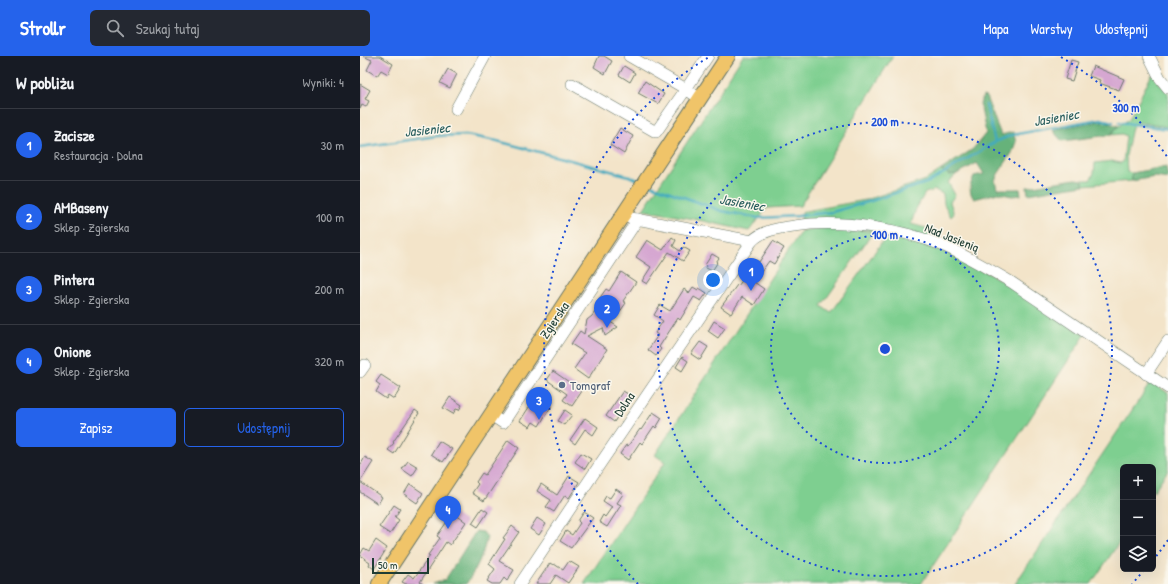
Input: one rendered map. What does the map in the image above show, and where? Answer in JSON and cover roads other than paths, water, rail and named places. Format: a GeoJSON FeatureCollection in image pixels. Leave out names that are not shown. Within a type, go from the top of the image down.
{"type":"FeatureCollection","features":[{"type":"Feature","properties":{"kind":"main road","name":"Zgierska"},"geometry":{"type":"LineString","coordinates":[[379,584],[491,415],[631,216],[646,181],[728,56]]}},
{"type":"Feature","properties":{"kind":"street"},"geometry":{"type":"LineString","coordinates":[[456,109],[485,56]]}},
{"type":"Feature","properties":{"kind":"street"},"geometry":{"type":"LineString","coordinates":[[629,56],[686,89],[700,99]]}},
{"type":"Feature","properties":{"kind":"street"},"geometry":{"type":"LineString","coordinates":[[572,84],[656,132],[708,56]]}},
{"type":"Feature","properties":{"kind":"street"},"geometry":{"type":"LineString","coordinates":[[1149,56],[1157,75],[1168,88]]}},
{"type":"Feature","properties":{"kind":"street"},"geometry":{"type":"LineString","coordinates":[[631,216],[752,241]]}},
{"type":"Feature","properties":{"kind":"street","name":"Nad Jasienią"},"geometry":{"type":"LineString","coordinates":[[752,241],[766,231],[801,225],[828,223],[862,226],[897,232],[934,242],[987,267],[1168,388]]}},
{"type":"Feature","properties":{"kind":"street","name":"Dolna"},"geometry":{"type":"LineString","coordinates":[[520,584],[752,241]]}},
{"type":"Feature","properties":{"kind":"street"},"geometry":{"type":"LineString","coordinates":[[1146,374],[1168,341]]}},
{"type":"Feature","properties":{"kind":"waterway"},"geometry":{"type":"LineString","coordinates":[[986,105],[995,142]]}},
{"type":"Feature","properties":{"kind":"waterway","name":"Jasieniec"},"geometry":{"type":"LineString","coordinates":[[648,184],[722,211],[758,218],[798,216],[832,212],[929,182],[995,142],[1012,135],[1100,119],[1113,122]]}},
{"type":"Feature","properties":{"kind":"waterway","name":"Jasieniec"},"geometry":{"type":"LineString","coordinates":[[1119,122],[1168,129]]}},
{"type":"Feature","properties":{"kind":"waterway","name":"Jasieniec"},"geometry":{"type":"LineString","coordinates":[[360,147],[437,136],[466,135],[497,141],[570,160],[629,176],[640,181]]}},
{"type":"Feature","properties":{"kind":"place","name":"Zacisze"},"geometry":{"type":"Point","coordinates":[751,291]}},
{"type":"Feature","properties":{"kind":"place","name":"AMBaseny"},"geometry":{"type":"Point","coordinates":[607,328]}},
{"type":"Feature","properties":{"kind":"place","name":"Tomgraf"},"geometry":{"type":"Point","coordinates":[562,385]}},
{"type":"Feature","properties":{"kind":"place","name":"Pintera"},"geometry":{"type":"Point","coordinates":[539,420]}},
{"type":"Feature","properties":{"kind":"place","name":"Onione"},"geometry":{"type":"Point","coordinates":[448,529]}}]}
